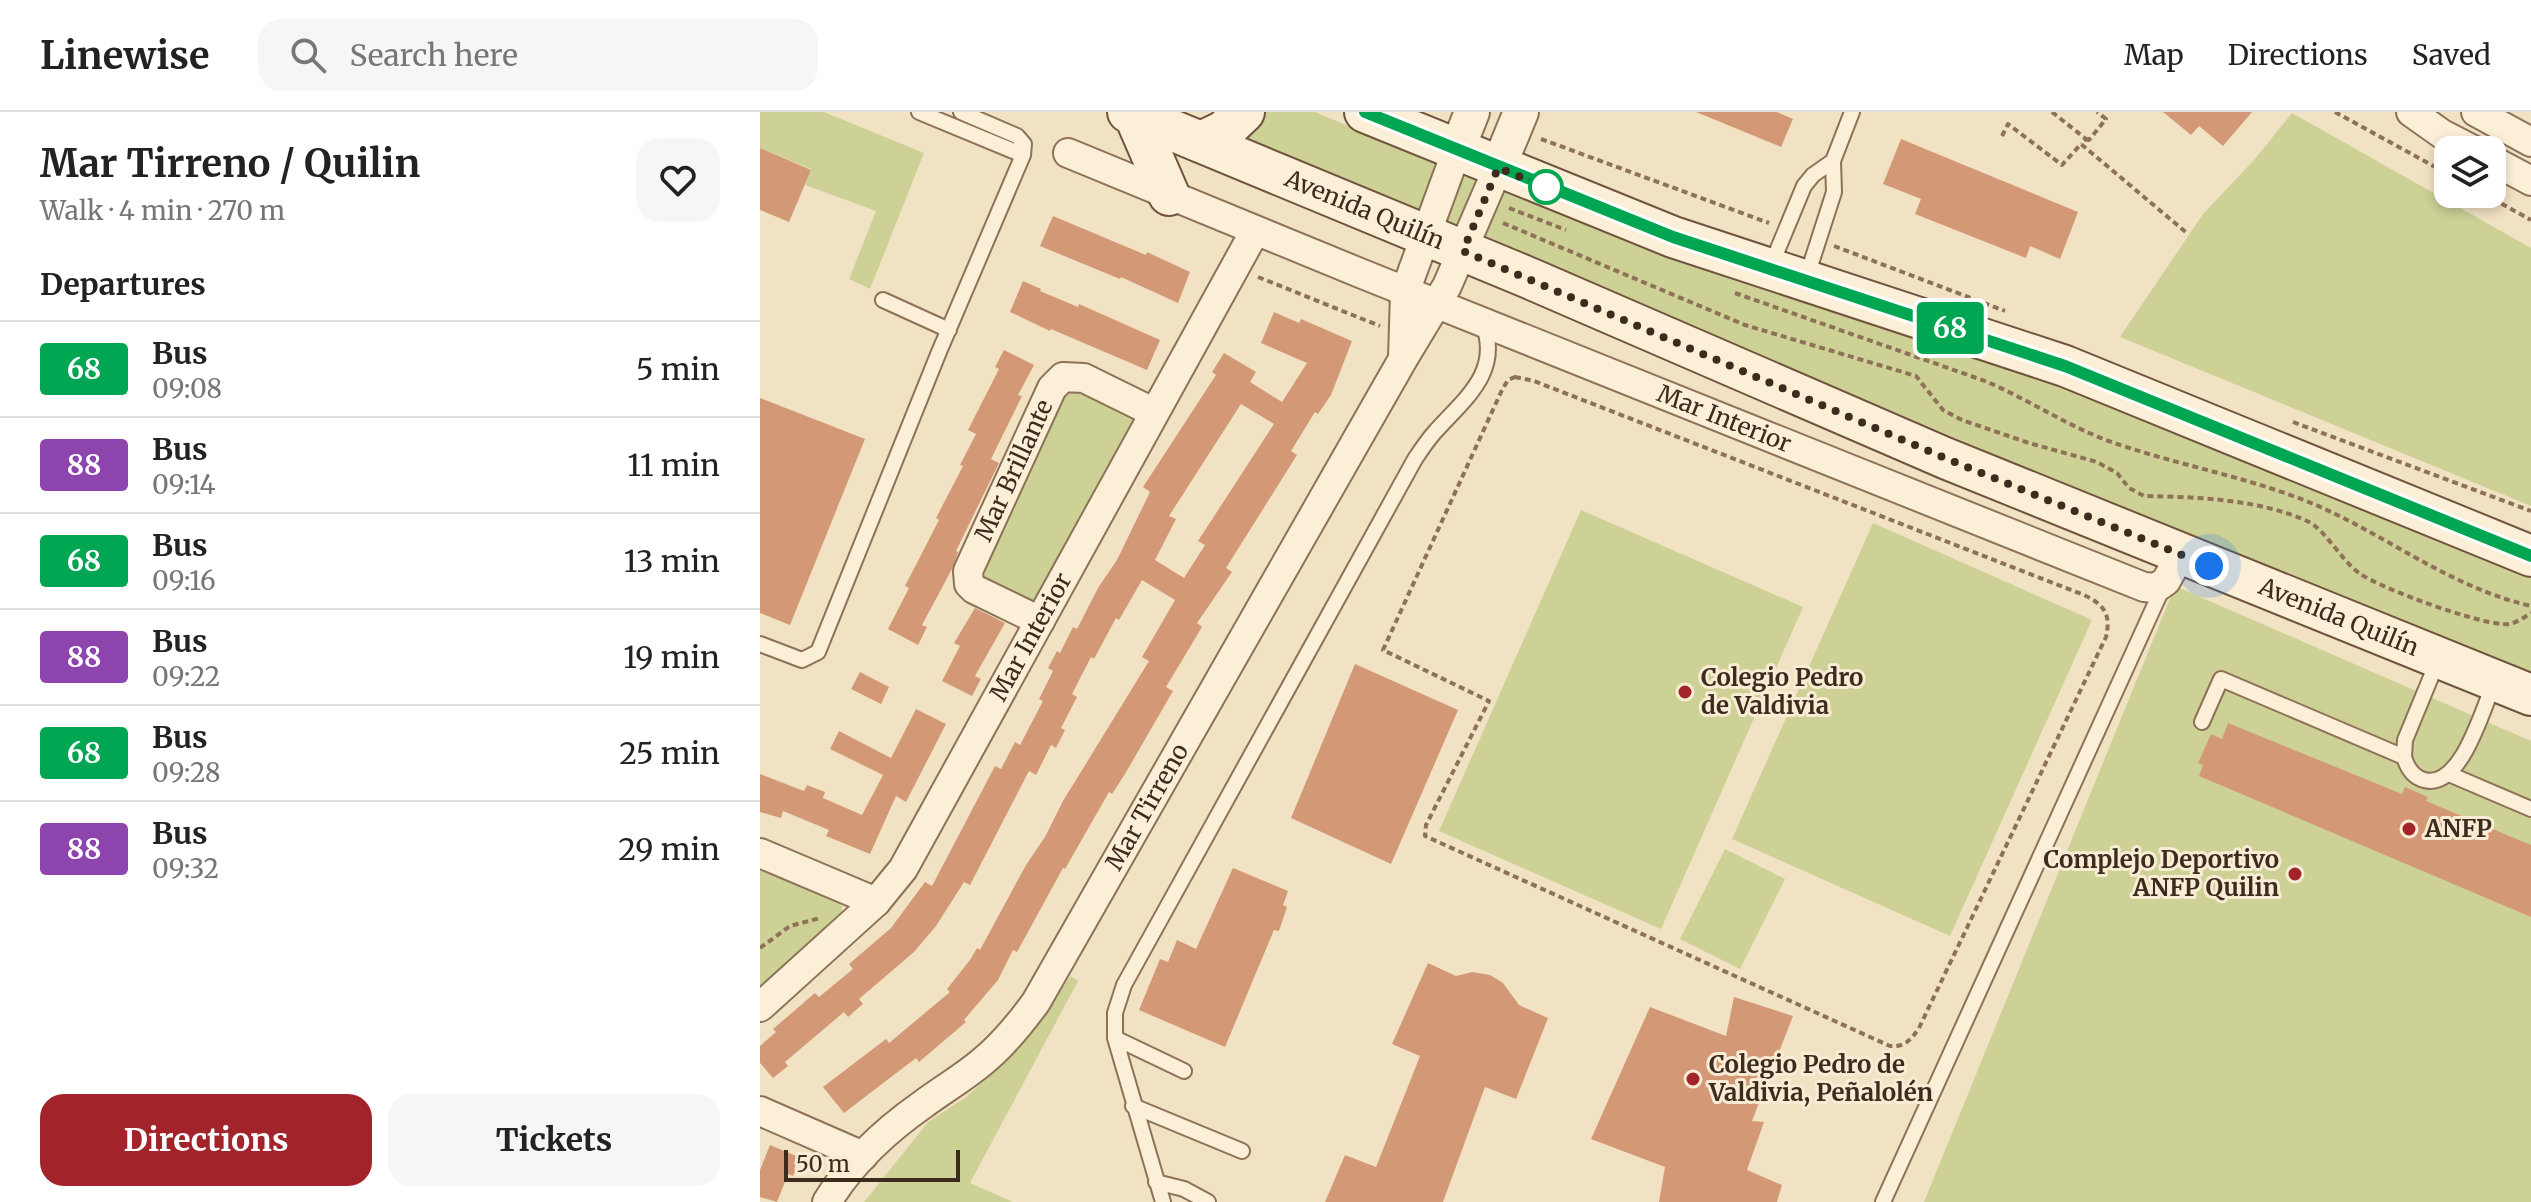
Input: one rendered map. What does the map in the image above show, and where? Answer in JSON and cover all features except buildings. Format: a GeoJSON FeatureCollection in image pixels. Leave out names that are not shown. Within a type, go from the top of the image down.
{"type":"FeatureCollection","features":[{"type":"Feature","properties":{"kind":"main road"},"geometry":{"type":"LineString","coordinates":[[1201,142],[1224,131],[1244,112]]}},
{"type":"Feature","properties":{"kind":"main road"},"geometry":{"type":"LineString","coordinates":[[1365,112],[1673,237],[2065,366],[2531,556]]}},
{"type":"Feature","properties":{"kind":"main road"},"geometry":{"type":"LineString","coordinates":[[1131,113],[1172,196]]}},
{"type":"Feature","properties":{"kind":"main road","name":"Avenida Quilín"},"geometry":{"type":"LineString","coordinates":[[1131,113],[1932,452],[2173,568],[2439,659],[2513,688]]}},
{"type":"Feature","properties":{"kind":"main road"},"geometry":{"type":"LineString","coordinates":[[2513,688],[2508,676],[2531,662]]}},
{"type":"Feature","properties":{"kind":"street","name":"Mar Tirreno"},"geometry":{"type":"LineString","coordinates":[[1404,347],[1405,292],[1472,112]]}},
{"type":"Feature","properties":{"kind":"street"},"geometry":{"type":"LineString","coordinates":[[2411,112],[2446,136]]}},
{"type":"Feature","properties":{"kind":"street"},"geometry":{"type":"LineString","coordinates":[[2476,112],[2531,142]]}},
{"type":"Feature","properties":{"kind":"street","name":"Mar Tirreno"},"geometry":{"type":"LineString","coordinates":[[827,1202],[838,1184],[863,1156],[918,1107],[982,1063],[1036,1002],[1404,347],[1437,304],[1463,251],[1517,121]]}},
{"type":"Feature","properties":{"kind":"street","name":"Mar Interior"},"geometry":{"type":"LineString","coordinates":[[1068,153],[1405,292],[2144,587],[2156,588],[2173,568]]}},
{"type":"Feature","properties":{"kind":"street"},"geometry":{"type":"LineString","coordinates":[[2506,168],[2531,181]]}},
{"type":"Feature","properties":{"kind":"street","name":"Mar Interior"},"geometry":{"type":"LineString","coordinates":[[760,1007],[894,882],[927,828],[1255,231]]}},
{"type":"Feature","properties":{"kind":"street","name":"Mar Brillante"},"geometry":{"type":"LineString","coordinates":[[1040,621],[978,592],[969,584],[968,578],[970,565],[1052,388],[1063,377],[1084,378],[1153,412]]}},
{"type":"Feature","properties":{"kind":"street"},"geometry":{"type":"LineString","coordinates":[[760,853],[876,902]]}},
{"type":"Feature","properties":{"kind":"street"},"geometry":{"type":"LineString","coordinates":[[760,1111],[863,1156]]}},
{"type":"Feature","properties":{"kind":"lane"},"geometry":{"type":"LineString","coordinates":[[919,112],[1023,155]]}},
{"type":"Feature","properties":{"kind":"lane"},"geometry":{"type":"LineString","coordinates":[[760,644],[802,660],[818,652],[1023,155],[1024,144],[1017,136],[961,112]]}},
{"type":"Feature","properties":{"kind":"lane"},"geometry":{"type":"LineString","coordinates":[[1787,277],[1820,241],[1834,192],[1833,161],[1852,112]]}},
{"type":"Feature","properties":{"kind":"lane"},"geometry":{"type":"LineString","coordinates":[[1787,277],[1786,229],[1804,186],[1813,175],[1833,161]]}},
{"type":"Feature","properties":{"kind":"lane"},"geometry":{"type":"LineString","coordinates":[[883,300],[949,330]]}},
{"type":"Feature","properties":{"kind":"lane"},"geometry":{"type":"LineString","coordinates":[[1163,1202],[1115,1038],[1115,1013],[1124,985],[1415,459],[1432,435],[1468,398],[1481,375],[1490,346],[1482,323]]}},
{"type":"Feature","properties":{"kind":"lane"},"geometry":{"type":"LineString","coordinates":[[1883,1202],[2173,568]]}},
{"type":"Feature","properties":{"kind":"lane"},"geometry":{"type":"LineString","coordinates":[[2439,659],[2405,740],[2407,766],[2423,780],[2441,779],[2449,774],[2513,688]]}},
{"type":"Feature","properties":{"kind":"lane"},"geometry":{"type":"LineString","coordinates":[[2202,722],[2221,679],[2404,757]]}},
{"type":"Feature","properties":{"kind":"lane"},"geometry":{"type":"LineString","coordinates":[[2449,774],[2531,809]]}},
{"type":"Feature","properties":{"kind":"lane"},"geometry":{"type":"LineString","coordinates":[[1115,1038],[1184,1071]]}},
{"type":"Feature","properties":{"kind":"lane"},"geometry":{"type":"LineString","coordinates":[[1133,1106],[1242,1151]]}},
{"type":"Feature","properties":{"kind":"lane"},"geometry":{"type":"LineString","coordinates":[[1156,1182],[1184,1189],[1208,1202]]}},
{"type":"Feature","properties":{"kind":"path"},"geometry":{"type":"LineString","coordinates":[[2052,112],[2086,139]]}},
{"type":"Feature","properties":{"kind":"path"},"geometry":{"type":"LineString","coordinates":[[2002,136],[2008,124],[2062,165],[2106,119],[2097,112]]}},
{"type":"Feature","properties":{"kind":"path"},"geometry":{"type":"LineString","coordinates":[[2335,112],[2434,166]]}},
{"type":"Feature","properties":{"kind":"path"},"geometry":{"type":"LineString","coordinates":[[1517,121],[1786,229]]}},
{"type":"Feature","properties":{"kind":"path"},"geometry":{"type":"LineString","coordinates":[[2081,144],[2188,234]]}},
{"type":"Feature","properties":{"kind":"path"},"geometry":{"type":"LineString","coordinates":[[2506,206],[2531,220]]}},
{"type":"Feature","properties":{"kind":"path"},"geometry":{"type":"LineString","coordinates":[[1509,208],[1576,234]]}},
{"type":"Feature","properties":{"kind":"path"},"geometry":{"type":"LineString","coordinates":[[1503,224],[1721,316],[1916,376],[1943,410],[1952,415],[2029,443],[2097,462],[2117,473],[2129,488],[2144,496],[2243,503],[2310,522],[2359,573],[2384,585],[2469,618],[2510,624],[2531,613]]}},
{"type":"Feature","properties":{"kind":"path"},"geometry":{"type":"LineString","coordinates":[[1820,241],[1937,284]]}},
{"type":"Feature","properties":{"kind":"path"},"geometry":{"type":"LineString","coordinates":[[1234,267],[1404,347]]}},
{"type":"Feature","properties":{"kind":"path"},"geometry":{"type":"LineString","coordinates":[[1731,292],[1985,381],[2009,391],[2068,425],[2117,444],[2314,505],[2489,594],[2531,606]]}},
{"type":"Feature","properties":{"kind":"path"},"geometry":{"type":"LineString","coordinates":[[1515,377],[1534,381],[2084,595],[2098,601],[2106,610],[2109,622],[2106,637],[1919,1028],[1912,1039],[1900,1047],[1890,1046],[1428,840],[1424,831],[1426,825],[1489,701],[1383,650],[1502,390],[1508,380],[1515,377]]}},
{"type":"Feature","properties":{"kind":"path"},"geometry":{"type":"LineString","coordinates":[[2292,422],[2531,511]]}},
{"type":"Feature","properties":{"kind":"path"},"geometry":{"type":"LineString","coordinates":[[2522,618],[2531,622]]}},
{"type":"Feature","properties":{"kind":"green space"},"geometry":{"type":"Polygon","coordinates":[[[760,112],[824,112],[924,153],[870,289],[849,279],[876,211],[805,185],[811,169],[760,148],[760,112]]]}},
{"type":"Feature","properties":{"kind":"green space"},"geometry":{"type":"Polygon","coordinates":[[[1252,112],[1315,112],[1506,192],[1671,256],[2054,381],[2531,578],[2531,676],[2238,558],[1416,208],[1239,139],[1252,112]]]}},
{"type":"Feature","properties":{"kind":"green space"},"geometry":{"type":"Polygon","coordinates":[[[2292,113],[2434,193],[2434,208],[2460,208],[2531,248],[2531,506],[2120,337],[2203,214],[2254,160],[2292,113]]]}},
{"type":"Feature","properties":{"kind":"green space"},"geometry":{"type":"Polygon","coordinates":[[[1073,386],[1137,418],[1037,600],[1028,601],[982,583],[977,567],[1057,396],[1073,386]]]}},
{"type":"Feature","properties":{"kind":"green space"},"geometry":{"type":"Polygon","coordinates":[[[1581,510],[1803,607],[1661,929],[1439,831],[1581,510]]]}},
{"type":"Feature","properties":{"kind":"green space"},"geometry":{"type":"Polygon","coordinates":[[[1873,523],[2092,620],[1950,936],[1732,839],[1873,523]]]}},
{"type":"Feature","properties":{"kind":"green space","name":"Complejo Deportivo ANFP Quilin"},"geometry":{"type":"Polygon","coordinates":[[[2175,586],[2531,741],[2531,1202],[1924,1202],[2175,586]]]}},
{"type":"Feature","properties":{"kind":"green space"},"geometry":{"type":"Polygon","coordinates":[[[1725,849],[1785,879],[1740,969],[1680,939],[1725,849]]]}},
{"type":"Feature","properties":{"kind":"green space"},"geometry":{"type":"Polygon","coordinates":[[[760,865],[839,902],[842,919],[760,996],[760,865]]]}},
{"type":"Feature","properties":{"kind":"green space"},"geometry":{"type":"Polygon","coordinates":[[[1071,976],[1078,981],[970,1183],[1013,1202],[864,1202],[928,1122],[966,1097],[1012,1056],[1071,976]]]}},
{"type":"Feature","properties":{"kind":"bus line","name":"68"},"geometry":{"type":"LineString","coordinates":[[1365,112],[1673,237],[1805,283],[2065,366],[2531,556]]}},
{"type":"Feature","properties":{"kind":"place","name":"Colegio Pedro de Valdivia"},"geometry":{"type":"Point","coordinates":[1685,692]}},
{"type":"Feature","properties":{"kind":"place","name":"ANFP"},"geometry":{"type":"Point","coordinates":[2409,829]}},
{"type":"Feature","properties":{"kind":"place","name":"Complejo Deportivo ANFP Quilin"},"geometry":{"type":"Point","coordinates":[2295,874]}},
{"type":"Feature","properties":{"kind":"place","name":"Colegio Pedro de Valdivia, Peñalolén"},"geometry":{"type":"Point","coordinates":[1693,1079]}},
{"type":"Feature","properties":{"kind":"route"},"geometry":{"type":"LineString","coordinates":[[1546,187],[1498,168],[1463,251],[1945,458],[2209,566]]}}]}
